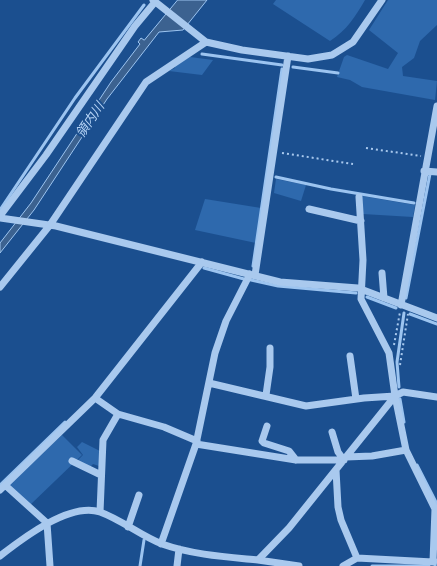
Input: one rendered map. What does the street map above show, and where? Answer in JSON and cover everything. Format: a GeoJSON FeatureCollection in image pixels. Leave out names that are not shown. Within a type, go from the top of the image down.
{"type":"FeatureCollection","features":[{"type":"Feature","properties":{"kind":"street"},"geometry":{"type":"LineString","coordinates":[[382,0],[353,42],[343,50],[321,58],[308,59],[242,50],[206,42],[157,2],[135,26],[2,218],[50,225],[280,282],[362,290],[437,318]]}},
{"type":"Feature","properties":{"kind":"street"},"geometry":{"type":"LineString","coordinates":[[0,287],[50,225],[146,82],[206,42]]}},
{"type":"Feature","properties":{"kind":"street"},"geometry":{"type":"LineString","coordinates":[[161,544],[196,443],[216,353],[226,321],[253,275],[288,56]]}},
{"type":"Feature","properties":{"kind":"street"},"geometry":{"type":"LineString","coordinates":[[401,305],[424,171],[437,106]]}},
{"type":"Feature","properties":{"kind":"street"},"geometry":{"type":"LineString","coordinates":[[424,171],[437,172]]}},
{"type":"Feature","properties":{"kind":"street"},"geometry":{"type":"LineString","coordinates":[[336,470],[338,507],[341,520],[357,558],[368,563],[432,562],[436,508],[406,450],[395,396],[389,353],[361,299],[363,260],[359,197]]}},
{"type":"Feature","properties":{"kind":"street"},"geometry":{"type":"LineString","coordinates":[[309,209],[361,221]]}},
{"type":"Feature","properties":{"kind":"street"},"geometry":{"type":"LineString","coordinates":[[50,566],[47,523],[2,488],[95,398],[202,262]]}},
{"type":"Feature","properties":{"kind":"street"},"geometry":{"type":"LineString","coordinates":[[382,273],[384,298]]}},
{"type":"Feature","properties":{"kind":"street"},"geometry":{"type":"LineString","coordinates":[[266,395],[270,367],[270,348]]}},
{"type":"Feature","properties":{"kind":"street"},"geometry":{"type":"LineString","coordinates":[[350,356],[356,399]]}},
{"type":"Feature","properties":{"kind":"street"},"geometry":{"type":"LineString","coordinates":[[209,383],[266,395],[306,406],[356,399],[395,396],[403,392],[437,397]]}},
{"type":"Feature","properties":{"kind":"street"},"geometry":{"type":"LineString","coordinates":[[258,560],[289,528],[395,396]]}},
{"type":"Feature","properties":{"kind":"street"},"geometry":{"type":"LineString","coordinates":[[95,398],[118,414],[164,427],[196,443],[296,460],[345,459],[406,450]]}},
{"type":"Feature","properties":{"kind":"street"},"geometry":{"type":"LineString","coordinates":[[100,512],[103,440],[118,414]]}},
{"type":"Feature","properties":{"kind":"street"},"geometry":{"type":"LineString","coordinates":[[267,426],[262,441],[289,451],[296,460]]}},
{"type":"Feature","properties":{"kind":"street"},"geometry":{"type":"LineString","coordinates":[[332,432],[338,452],[345,459]]}},
{"type":"Feature","properties":{"kind":"street"},"geometry":{"type":"LineString","coordinates":[[72,461],[101,475]]}},
{"type":"Feature","properties":{"kind":"street"},"geometry":{"type":"LineString","coordinates":[[128,527],[139,495]]}},
{"type":"Feature","properties":{"kind":"street"},"geometry":{"type":"LineString","coordinates":[[0,556],[47,523],[87,510],[100,512],[161,544],[179,550],[298,566]]}},
{"type":"Feature","properties":{"kind":"street"},"geometry":{"type":"LineString","coordinates":[[177,566],[179,550]]}},
{"type":"Feature","properties":{"kind":"street"},"geometry":{"type":"LineString","coordinates":[[343,566],[357,558]]}},
{"type":"Feature","properties":{"kind":"path"},"geometry":{"type":"LineString","coordinates":[[366,148],[427,157]]}},
{"type":"Feature","properties":{"kind":"path"},"geometry":{"type":"LineString","coordinates":[[274,151],[354,164]]}},
{"type":"Feature","properties":{"kind":"path"},"geometry":{"type":"LineString","coordinates":[[389,353],[393,347],[401,305]]}},
{"type":"Feature","properties":{"kind":"path"},"geometry":{"type":"LineString","coordinates":[[401,371],[400,363],[409,308]]}},
{"type":"Feature","properties":{"kind":"shaded area"},"geometry":{"type":"Polygon","coordinates":[[[276,0],[365,0],[350,23],[330,41],[273,4],[276,0]]]}},
{"type":"Feature","properties":{"kind":"shaded area"},"geometry":{"type":"Polygon","coordinates":[[[388,0],[437,0],[437,25],[420,41],[414,58],[402,67],[403,76],[437,81],[435,100],[362,87],[350,80],[337,77],[344,57],[347,55],[388,69],[398,53],[369,30],[388,0]]]}},
{"type":"Feature","properties":{"kind":"shaded area"},"geometry":{"type":"Polygon","coordinates":[[[190,57],[213,60],[202,75],[169,71],[175,68],[175,65],[190,57]]]}},
{"type":"Feature","properties":{"kind":"shaded area"},"geometry":{"type":"Polygon","coordinates":[[[276,179],[306,185],[301,201],[274,193],[276,179]]]}},
{"type":"Feature","properties":{"kind":"shaded area"},"geometry":{"type":"Polygon","coordinates":[[[362,196],[415,205],[413,217],[363,214],[362,196]]]}},
{"type":"Feature","properties":{"kind":"shaded area"},"geometry":{"type":"Polygon","coordinates":[[[205,199],[261,208],[256,243],[195,230],[205,199]]]}},
{"type":"Feature","properties":{"kind":"shaded area"},"geometry":{"type":"Polygon","coordinates":[[[62,435],[82,455],[30,505],[10,487],[10,484],[62,435]]]}},
{"type":"Feature","properties":{"kind":"shaded area"},"geometry":{"type":"Polygon","coordinates":[[[82,442],[100,451],[99,466],[93,464],[90,467],[77,461],[83,455],[77,447],[82,442]]]}},
{"type":"Feature","properties":{"kind":"water","name":"領内川"},"geometry":{"type":"Polygon","coordinates":[[[178,0],[207,0],[183,30],[159,32],[107,99],[34,210],[0,253],[0,243],[31,203],[111,82],[140,44],[138,42],[141,38],[144,40],[178,0]]]}},
{"type":"Feature","properties":{"kind":"waterway"},"geometry":{"type":"LineString","coordinates":[[0,210],[75,98],[144,5]]}},
{"type":"Feature","properties":{"kind":"waterway"},"geometry":{"type":"LineString","coordinates":[[202,54],[282,65]]}},
{"type":"Feature","properties":{"kind":"waterway"},"geometry":{"type":"LineString","coordinates":[[293,67],[338,73]]}},
{"type":"Feature","properties":{"kind":"waterway"},"geometry":{"type":"LineString","coordinates":[[253,266],[282,69]]}},
{"type":"Feature","properties":{"kind":"waterway"},"geometry":{"type":"LineString","coordinates":[[406,298],[430,174]]}},
{"type":"Feature","properties":{"kind":"waterway"},"geometry":{"type":"LineString","coordinates":[[276,177],[331,189],[414,203]]}},
{"type":"Feature","properties":{"kind":"waterway"},"geometry":{"type":"LineString","coordinates":[[204,268],[244,279]]}},
{"type":"Feature","properties":{"kind":"waterway"},"geometry":{"type":"LineString","coordinates":[[251,280],[278,286],[356,293]]}},
{"type":"Feature","properties":{"kind":"waterway"},"geometry":{"type":"LineString","coordinates":[[367,297],[396,308]]}},
{"type":"Feature","properties":{"kind":"waterway"},"geometry":{"type":"LineString","coordinates":[[399,387],[397,362],[404,313]]}},
{"type":"Feature","properties":{"kind":"waterway"},"geometry":{"type":"LineString","coordinates":[[410,314],[437,324]]}},
{"type":"Feature","properties":{"kind":"waterway"},"geometry":{"type":"LineString","coordinates":[[400,399],[404,422]]}},
{"type":"Feature","properties":{"kind":"waterway"},"geometry":{"type":"LineString","coordinates":[[0,485],[65,422]]}},
{"type":"Feature","properties":{"kind":"waterway"},"geometry":{"type":"LineString","coordinates":[[417,465],[437,504]]}},
{"type":"Feature","properties":{"kind":"waterway"},"geometry":{"type":"LineString","coordinates":[[140,566],[144,540]]}},
{"type":"Feature","properties":{"kind":"waterway"},"geometry":{"type":"LineString","coordinates":[[435,566],[436,560]]}},
{"type":"Feature","properties":{"kind":"waterway"},"geometry":{"type":"LineString","coordinates":[[372,566],[429,566]]}}]}
